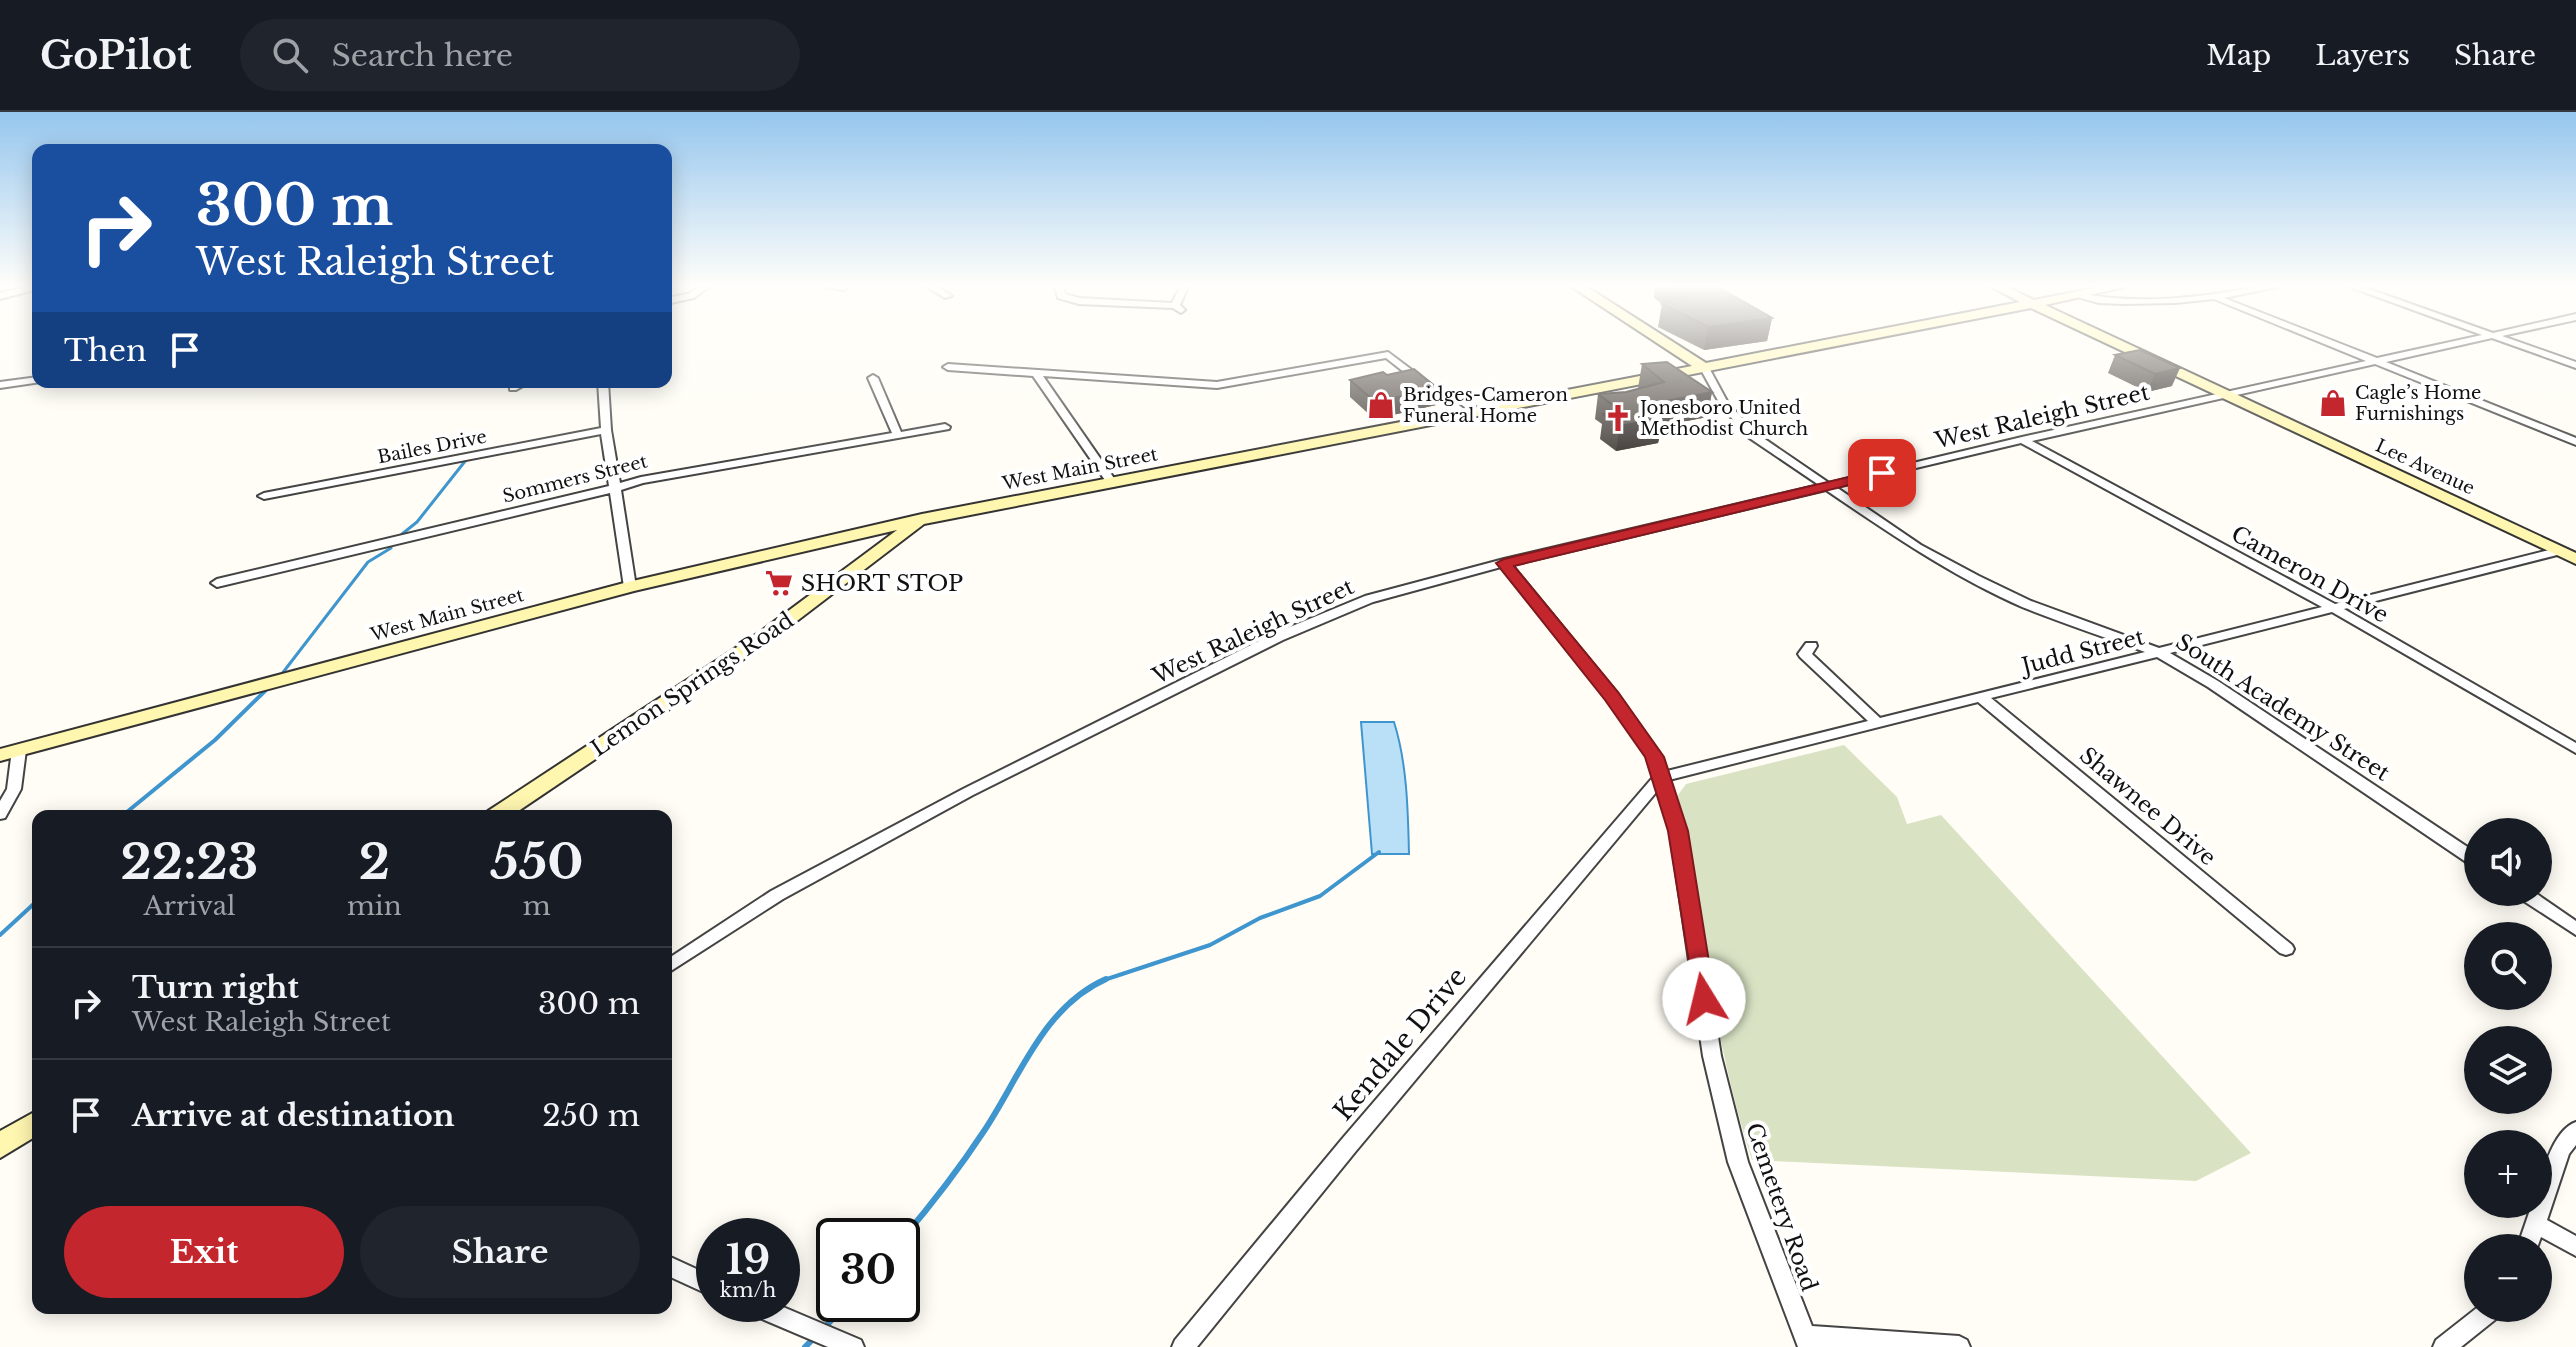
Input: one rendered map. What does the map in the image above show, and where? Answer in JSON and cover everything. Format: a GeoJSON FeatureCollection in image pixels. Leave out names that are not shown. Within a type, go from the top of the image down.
{"type":"FeatureCollection","features":[{"type":"Feature","properties":{"kind":"main road"},"geometry":{"type":"LineString","coordinates":[[1668,345],[1705,368]]}},
{"type":"Feature","properties":{"kind":"main road","name":"West Main Street"},"geometry":{"type":"LineString","coordinates":[[10,753],[630,587],[922,519],[1828,345]]}},
{"type":"Feature","properties":{"kind":"main road","name":"Lee Avenue"},"geometry":{"type":"LineString","coordinates":[[2121,345],[2576,559]]}},
{"type":"Feature","properties":{"kind":"main road","name":"Lemon Springs Road"},"geometry":{"type":"LineString","coordinates":[[505,810],[766,636],[922,519]]}},
{"type":"Feature","properties":{"kind":"main road"},"geometry":{"type":"LineString","coordinates":[[0,1146],[32,1125]]}},
{"type":"Feature","properties":{"kind":"street"},"geometry":{"type":"LineString","coordinates":[[2336,345],[2576,442]]}},
{"type":"Feature","properties":{"kind":"street","name":"West Raleigh Street"},"geometry":{"type":"LineString","coordinates":[[672,964],[777,895],[968,792],[1265,643],[1320,617],[1369,599],[1504,563],[2022,440],[2454,345]]}},
{"type":"Feature","properties":{"kind":"street"},"geometry":{"type":"LineString","coordinates":[[2516,345],[2576,365]]}},
{"type":"Feature","properties":{"kind":"street"},"geometry":{"type":"LineString","coordinates":[[948,367],[1217,385],[1388,355],[1464,414]]}},
{"type":"Feature","properties":{"kind":"street","name":"South Academy Street"},"geometry":{"type":"LineString","coordinates":[[1705,368],[1714,379],[1730,413],[1752,435],[1917,547],[2027,604],[2158,652],[2263,716],[2464,852]]}},
{"type":"Feature","properties":{"kind":"street"},"geometry":{"type":"LineString","coordinates":[[1035,372],[1113,484]]}},
{"type":"Feature","properties":{"kind":"street"},"geometry":{"type":"LineString","coordinates":[[873,378],[897,434]]}},
{"type":"Feature","properties":{"kind":"street"},"geometry":{"type":"LineString","coordinates":[[0,385],[32,381]]}},
{"type":"Feature","properties":{"kind":"street"},"geometry":{"type":"LineString","coordinates":[[603,388],[606,430],[630,587]]}},
{"type":"Feature","properties":{"kind":"street","name":"Sommers Street"},"geometry":{"type":"LineString","coordinates":[[217,583],[641,480],[945,427]]}},
{"type":"Feature","properties":{"kind":"street","name":"Bailes Drive"},"geometry":{"type":"LineString","coordinates":[[264,496],[606,430]]}},
{"type":"Feature","properties":{"kind":"street","name":"Cameron Drive"},"geometry":{"type":"LineString","coordinates":[[2022,440],[2333,608],[2576,749]]}},
{"type":"Feature","properties":{"kind":"street","name":"Judd Street"},"geometry":{"type":"LineString","coordinates":[[1661,777],[2561,551]]}},
{"type":"Feature","properties":{"kind":"street","name":"Cemetery Road"},"geometry":{"type":"LineString","coordinates":[[1504,563],[1636,728],[1655,757],[1678,831],[1712,1056],[1738,1162],[1806,1342]]}},
{"type":"Feature","properties":{"kind":"street"},"geometry":{"type":"LineString","coordinates":[[1811,646],[1805,654],[1878,723]]}},
{"type":"Feature","properties":{"kind":"street","name":"Shawnee Drive"},"geometry":{"type":"LineString","coordinates":[[1981,697],[2286,949]]}},
{"type":"Feature","properties":{"kind":"street"},"geometry":{"type":"LineString","coordinates":[[0,814],[14,789],[10,753]]}},
{"type":"Feature","properties":{"kind":"street","name":"Kendale Drive"},"geometry":{"type":"LineString","coordinates":[[1183,1347],[1359,1133],[1661,777]]}},
{"type":"Feature","properties":{"kind":"street"},"geometry":{"type":"LineString","coordinates":[[2542,906],[2576,929]]}},
{"type":"Feature","properties":{"kind":"street"},"geometry":{"type":"LineString","coordinates":[[2532,1234],[2561,1150],[2576,1130]]}},
{"type":"Feature","properties":{"kind":"street"},"geometry":{"type":"LineString","coordinates":[[2536,1224],[2576,1247]]}},
{"type":"Feature","properties":{"kind":"street"},"geometry":{"type":"LineString","coordinates":[[672,1268],[696,1279]]}},
{"type":"Feature","properties":{"kind":"street"},"geometry":{"type":"LineString","coordinates":[[794,1322],[853,1347]]}},
{"type":"Feature","properties":{"kind":"street"},"geometry":{"type":"LineString","coordinates":[[2444,1347],[2475,1322]]}},
{"type":"Feature","properties":{"kind":"street"},"geometry":{"type":"LineString","coordinates":[[1806,1342],[1959,1347]]}},
{"type":"Feature","properties":{"kind":"green space"},"geometry":{"type":"Polygon","coordinates":[[[1844,745],[1897,797],[1907,824],[1941,815],[2251,1153],[2196,1181],[1752,1160],[1727,1070],[1678,795],[1686,784],[1844,745]]]}},
{"type":"Feature","properties":{"kind":"water"},"geometry":{"type":"Polygon","coordinates":[[[1361,722],[1394,722],[1404,770],[1409,854],[1372,854],[1361,722]]]}},
{"type":"Feature","properties":{"kind":"building"},"geometry":{"type":"Polygon","coordinates":[[[2140,350],[2180,368],[2155,374],[2115,355],[2140,350]]]}},
{"type":"Feature","properties":{"kind":"building"},"geometry":{"type":"Polygon","coordinates":[[[1667,362],[1712,392],[1651,404],[1663,413],[1657,414],[1663,418],[1620,426],[1603,414],[1621,411],[1598,394],[1626,392],[1664,382],[1642,364],[1667,362]]]}},
{"type":"Feature","properties":{"kind":"building"},"geometry":{"type":"Polygon","coordinates":[[[1414,369],[1437,388],[1373,400],[1350,380],[1383,372],[1387,375],[1414,369]]]}},
{"type":"Feature","properties":{"kind":"waterway"},"geometry":{"type":"LineString","coordinates":[[402,534],[417,522],[466,460]]}},
{"type":"Feature","properties":{"kind":"waterway"},"geometry":{"type":"LineString","coordinates":[[281,675],[368,562],[391,548]]}},
{"type":"Feature","properties":{"kind":"waterway"},"geometry":{"type":"LineString","coordinates":[[265,691],[269,687]]}},
{"type":"Feature","properties":{"kind":"waterway"},"geometry":{"type":"LineString","coordinates":[[129,810],[215,740],[265,691]]}},
{"type":"Feature","properties":{"kind":"waterway"},"geometry":{"type":"LineString","coordinates":[[1104,980],[1210,945],[1260,918],[1320,896],[1379,852]]}},
{"type":"Feature","properties":{"kind":"waterway"},"geometry":{"type":"LineString","coordinates":[[0,935],[32,906]]}},
{"type":"Feature","properties":{"kind":"waterway"},"geometry":{"type":"LineString","coordinates":[[919,1218],[975,1145],[1049,1025],[1084,991],[1104,980]]}},
{"type":"Feature","properties":{"kind":"waterway"},"geometry":{"type":"LineString","coordinates":[[824,1328],[830,1322]]}},
{"type":"Feature","properties":{"kind":"waterway"},"geometry":{"type":"LineString","coordinates":[[805,1347],[815,1337]]}},
{"type":"Feature","properties":{"kind":"place","name":"Cagle’s Home Furnishings"},"geometry":{"type":"Point","coordinates":[2333,403]}},
{"type":"Feature","properties":{"kind":"place","name":"Bridges-Cameron Funeral Home"},"geometry":{"type":"Point","coordinates":[1381,405]}},
{"type":"Feature","properties":{"kind":"place","name":"Jonesboro United Methodist Church"},"geometry":{"type":"Point","coordinates":[1618,418]}},
{"type":"Feature","properties":{"kind":"place","name":"SHORT STOP"},"geometry":{"type":"Point","coordinates":[779,583]}},
{"type":"Feature","properties":{"kind":"route"},"geometry":{"type":"LineString","coordinates":[[1704,999],[1678,831],[1655,757],[1612,696],[1504,563],[1882,473]]}}]}
